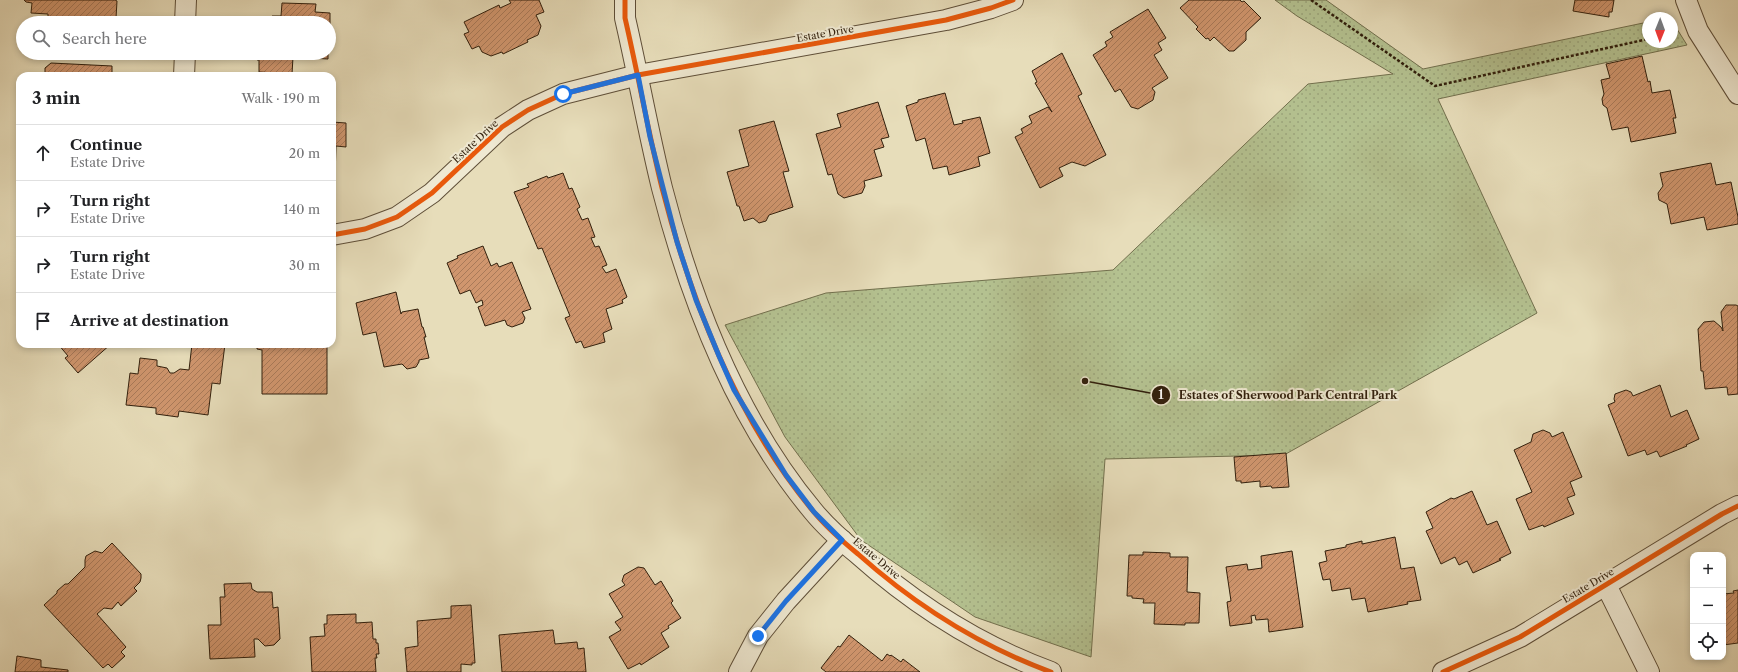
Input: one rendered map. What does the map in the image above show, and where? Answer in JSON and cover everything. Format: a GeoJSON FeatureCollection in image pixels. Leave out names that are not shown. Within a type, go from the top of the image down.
{"type":"FeatureCollection","features":[{"type":"Feature","properties":{"kind":"street"},"geometry":{"type":"LineString","coordinates":[[186,0],[186,16]]}},
{"type":"Feature","properties":{"kind":"street","name":"Estate Drive"},"geometry":{"type":"LineString","coordinates":[[625,0],[625,18],[650,137],[675,234],[696,300],[734,390],[786,475],[814,512],[842,540],[902,591],[949,622],[1041,670]]}},
{"type":"Feature","properties":{"kind":"street","name":"Estate Drive"},"geometry":{"type":"LineString","coordinates":[[336,234],[365,229],[397,217],[432,192],[502,127],[528,110],[563,94],[638,75],[946,20],[991,8],[1013,0]]}},
{"type":"Feature","properties":{"kind":"street"},"geometry":{"type":"LineString","coordinates":[[1686,0],[1698,31],[1738,94]]}},
{"type":"Feature","properties":{"kind":"street"},"geometry":{"type":"LineString","coordinates":[[184,60],[184,72]]}},
{"type":"Feature","properties":{"kind":"street","name":"Estate Drive"},"geometry":{"type":"LineString","coordinates":[[1443,672],[1520,637],[1722,514],[1738,506]]}},
{"type":"Feature","properties":{"kind":"street","name":"Estate Drive"},"geometry":{"type":"LineString","coordinates":[[739,672],[758,636],[786,601],[842,540]]}},
{"type":"Feature","properties":{"kind":"street","name":"Estate Drive"},"geometry":{"type":"LineString","coordinates":[[1606,585],[1648,672]]}},
{"type":"Feature","properties":{"kind":"path"},"geometry":{"type":"LineString","coordinates":[[1311,0],[1435,86],[1642,40]]}},
{"type":"Feature","properties":{"kind":"green space"},"geometry":{"type":"Polygon","coordinates":[[[1275,0],[1326,0],[1423,69],[1642,23],[1642,48],[1673,48],[1438,99],[1537,313],[1284,455],[1105,459],[1091,657],[975,617],[861,540],[785,437],[725,325],[826,293],[1113,270],[1308,84],[1393,74],[1297,16],[1275,0]]]}},
{"type":"Feature","properties":{"kind":"green space"},"geometry":{"type":"Polygon","coordinates":[[[1678,31],[1687,45],[1678,47],[1678,31]]]}},
{"type":"Feature","properties":{"kind":"building"},"geometry":{"type":"Polygon","coordinates":[[[24,0],[115,0],[117,1],[116,16],[48,16],[48,14],[31,13],[32,3],[24,0]]]}},
{"type":"Feature","properties":{"kind":"building"},"geometry":{"type":"Polygon","coordinates":[[[509,0],[539,0],[544,12],[536,15],[541,26],[538,35],[527,40],[528,42],[503,54],[502,52],[491,56],[482,52],[479,46],[472,49],[464,34],[469,32],[464,22],[499,5],[500,8],[511,3],[509,0]]]}},
{"type":"Feature","properties":{"kind":"building"},"geometry":{"type":"Polygon","coordinates":[[[1189,0],[1244,1],[1261,18],[1246,32],[1246,40],[1234,51],[1229,51],[1214,37],[1210,41],[1196,29],[1198,27],[1180,8],[1189,0]]]}},
{"type":"Feature","properties":{"kind":"building"},"geometry":{"type":"Polygon","coordinates":[[[1575,0],[1614,0],[1612,12],[1609,12],[1609,17],[1573,11],[1575,0]]]}},
{"type":"Feature","properties":{"kind":"building"},"geometry":{"type":"Polygon","coordinates":[[[282,3],[316,4],[315,12],[330,13],[330,16],[281,16],[282,3]]]}},
{"type":"Feature","properties":{"kind":"building"},"geometry":{"type":"Polygon","coordinates":[[[1148,9],[1166,38],[1158,43],[1162,50],[1154,55],[1168,78],[1152,88],[1155,92],[1153,100],[1138,109],[1131,107],[1120,89],[1115,92],[1093,55],[1107,46],[1105,42],[1113,37],[1110,32],[1148,9]]]}},
{"type":"Feature","properties":{"kind":"building"},"geometry":{"type":"Polygon","coordinates":[[[1062,53],[1082,94],[1078,96],[1106,155],[1085,166],[1072,162],[1059,168],[1063,176],[1040,188],[1015,137],[1023,133],[1021,129],[1032,123],[1029,116],[1048,107],[1052,112],[1035,83],[1037,82],[1032,71],[1062,53]]]}},
{"type":"Feature","properties":{"kind":"building"},"geometry":{"type":"Polygon","coordinates":[[[1642,56],[1648,82],[1650,81],[1652,93],[1670,90],[1676,118],[1673,118],[1676,133],[1631,142],[1628,127],[1612,130],[1607,108],[1603,105],[1602,99],[1604,94],[1601,80],[1610,78],[1606,64],[1642,56]]]}},
{"type":"Feature","properties":{"kind":"building"},"geometry":{"type":"Polygon","coordinates":[[[259,60],[293,60],[292,72],[259,72],[259,60]]]}},
{"type":"Feature","properties":{"kind":"building"},"geometry":{"type":"Polygon","coordinates":[[[51,63],[112,66],[112,72],[45,72],[45,68],[51,63]]]}},
{"type":"Feature","properties":{"kind":"building"},"geometry":{"type":"Polygon","coordinates":[[[945,93],[954,125],[963,123],[962,121],[980,117],[990,153],[978,157],[980,166],[949,175],[947,166],[933,169],[925,138],[916,141],[906,106],[918,102],[918,100],[945,93]]]}},
{"type":"Feature","properties":{"kind":"building"},"geometry":{"type":"Polygon","coordinates":[[[878,102],[889,137],[881,139],[884,147],[874,150],[882,176],[864,181],[865,186],[862,193],[844,198],[838,194],[832,174],[828,175],[816,134],[841,127],[837,114],[878,102]]]}},
{"type":"Feature","properties":{"kind":"building"},"geometry":{"type":"Polygon","coordinates":[[[774,121],[789,171],[783,172],[793,207],[769,215],[766,221],[759,223],[753,218],[744,221],[739,206],[737,206],[727,172],[749,166],[739,130],[774,121]]]}},
{"type":"Feature","properties":{"kind":"building"},"geometry":{"type":"Polygon","coordinates":[[[336,122],[346,123],[346,147],[336,146],[336,122]]]}},
{"type":"Feature","properties":{"kind":"building"},"geometry":{"type":"Polygon","coordinates":[[[1711,163],[1716,185],[1731,182],[1738,224],[1707,230],[1704,217],[1671,224],[1667,204],[1659,200],[1658,193],[1663,186],[1660,173],[1711,163]]]}},
{"type":"Feature","properties":{"kind":"building"},"geometry":{"type":"Polygon","coordinates":[[[563,173],[569,189],[572,188],[580,207],[577,209],[582,220],[588,218],[595,237],[591,238],[595,247],[599,246],[607,265],[602,267],[606,273],[616,269],[627,297],[622,300],[623,303],[606,309],[612,329],[603,333],[605,342],[584,348],[581,341],[576,343],[565,318],[570,316],[542,248],[538,249],[514,192],[529,187],[527,184],[547,176],[548,178],[563,173]]]}},
{"type":"Feature","properties":{"kind":"building"},"geometry":{"type":"Polygon","coordinates":[[[483,246],[491,266],[497,263],[499,267],[512,262],[531,309],[522,312],[525,318],[523,323],[512,327],[507,325],[505,320],[485,326],[478,307],[483,305],[482,300],[476,303],[470,290],[460,294],[447,263],[458,258],[457,256],[483,246]]]}},
{"type":"Feature","properties":{"kind":"building"},"geometry":{"type":"Polygon","coordinates":[[[396,292],[401,314],[402,312],[418,309],[426,337],[424,337],[429,358],[419,360],[416,367],[407,369],[402,364],[384,367],[376,332],[363,335],[356,303],[396,292]]]}},
{"type":"Feature","properties":{"kind":"building"},"geometry":{"type":"Polygon","coordinates":[[[1726,305],[1738,306],[1738,394],[1728,395],[1727,387],[1705,389],[1703,371],[1701,371],[1698,329],[1704,322],[1714,321],[1723,331],[1721,312],[1726,305]]]}},
{"type":"Feature","properties":{"kind":"building"},"geometry":{"type":"Polygon","coordinates":[[[61,348],[106,348],[78,373],[65,358],[68,356],[61,348]]]}},
{"type":"Feature","properties":{"kind":"building"},"geometry":{"type":"Polygon","coordinates":[[[192,348],[224,348],[220,384],[212,383],[208,415],[179,411],[178,417],[156,414],[156,408],[126,405],[130,373],[138,374],[140,358],[157,360],[157,366],[167,368],[170,373],[174,373],[180,369],[189,370],[192,348]]]}},
{"type":"Feature","properties":{"kind":"building"},"geometry":{"type":"Polygon","coordinates":[[[327,348],[327,394],[262,394],[262,350],[257,349],[327,348]]]}},
{"type":"Feature","properties":{"kind":"building"},"geometry":{"type":"Polygon","coordinates":[[[1660,385],[1671,417],[1687,410],[1699,439],[1686,445],[1687,446],[1660,457],[1657,451],[1647,455],[1645,450],[1628,456],[1608,405],[1615,402],[1615,394],[1626,390],[1631,392],[1633,396],[1660,385]]]}},
{"type":"Feature","properties":{"kind":"building"},"geometry":{"type":"Polygon","coordinates":[[[1543,430],[1550,433],[1552,437],[1563,432],[1582,477],[1570,482],[1575,495],[1567,498],[1574,514],[1544,527],[1543,525],[1529,530],[1516,499],[1532,492],[1514,450],[1531,442],[1533,434],[1543,430]]]}},
{"type":"Feature","properties":{"kind":"building"},"geometry":{"type":"Polygon","coordinates":[[[1286,453],[1289,487],[1260,487],[1260,481],[1241,483],[1241,481],[1236,481],[1234,457],[1286,453]]]}},
{"type":"Feature","properties":{"kind":"building"},"geometry":{"type":"Polygon","coordinates":[[[1472,491],[1487,525],[1497,521],[1511,553],[1499,559],[1501,560],[1473,573],[1467,561],[1459,565],[1455,557],[1441,564],[1426,531],[1433,528],[1426,512],[1451,498],[1454,499],[1472,491]]]}},
{"type":"Feature","properties":{"kind":"building"},"geometry":{"type":"Polygon","coordinates":[[[1395,537],[1401,569],[1414,567],[1421,600],[1368,612],[1365,598],[1352,600],[1350,588],[1332,591],[1330,579],[1323,580],[1319,563],[1327,561],[1325,551],[1346,547],[1346,545],[1362,541],[1362,544],[1395,537]]]}},
{"type":"Feature","properties":{"kind":"building"},"geometry":{"type":"Polygon","coordinates":[[[112,543],[141,574],[141,578],[140,582],[134,588],[137,591],[121,606],[118,602],[112,609],[104,608],[97,614],[126,647],[121,652],[125,656],[112,668],[108,664],[103,668],[44,605],[57,593],[57,591],[65,584],[68,584],[85,567],[86,556],[95,551],[102,553],[112,543]]]}},
{"type":"Feature","properties":{"kind":"building"},"geometry":{"type":"Polygon","coordinates":[[[1292,551],[1303,627],[1269,632],[1268,619],[1256,620],[1255,615],[1251,616],[1252,623],[1230,626],[1227,602],[1231,601],[1226,567],[1247,564],[1248,570],[1262,568],[1261,556],[1292,551]]]}},
{"type":"Feature","properties":{"kind":"building"},"geometry":{"type":"Polygon","coordinates":[[[1143,552],[1170,553],[1170,557],[1188,557],[1187,592],[1200,593],[1199,623],[1185,623],[1185,625],[1154,624],[1155,603],[1143,603],[1144,599],[1127,596],[1129,555],[1143,555],[1143,552]]]}},
{"type":"Feature","properties":{"kind":"building"},"geometry":{"type":"Polygon","coordinates":[[[638,567],[644,568],[655,585],[661,581],[673,601],[671,603],[681,618],[668,626],[669,628],[661,633],[669,647],[641,665],[640,663],[628,669],[609,637],[621,630],[615,622],[623,617],[609,594],[625,585],[622,581],[624,575],[638,567]]]}},
{"type":"Feature","properties":{"kind":"building"},"geometry":{"type":"Polygon","coordinates":[[[251,583],[252,589],[257,592],[272,592],[273,608],[278,607],[280,639],[274,645],[265,646],[258,639],[254,639],[255,657],[210,659],[208,625],[221,625],[220,597],[225,597],[224,584],[251,583]]]}},
{"type":"Feature","properties":{"kind":"building"},"geometry":{"type":"Polygon","coordinates":[[[1738,590],[1738,643],[1726,645],[1726,594],[1734,593],[1733,591],[1738,590]]]}},
{"type":"Feature","properties":{"kind":"building"},"geometry":{"type":"Polygon","coordinates":[[[471,605],[475,663],[472,663],[472,665],[461,664],[461,672],[407,672],[405,648],[418,646],[417,621],[451,618],[451,606],[471,605]]]}},
{"type":"Feature","properties":{"kind":"building"},"geometry":{"type":"Polygon","coordinates":[[[356,614],[356,623],[372,622],[373,639],[376,639],[376,643],[378,643],[379,654],[376,654],[377,658],[375,658],[376,672],[312,672],[310,637],[325,636],[324,624],[327,624],[327,615],[356,614]]]}},
{"type":"Feature","properties":{"kind":"building"},"geometry":{"type":"Polygon","coordinates":[[[553,630],[555,644],[577,642],[578,649],[584,648],[586,672],[502,672],[499,635],[553,630]]]}},
{"type":"Feature","properties":{"kind":"building"},"geometry":{"type":"Polygon","coordinates":[[[849,635],[882,661],[887,654],[890,656],[891,655],[901,662],[903,659],[920,672],[826,672],[821,668],[838,646],[840,647],[849,635]]]}},
{"type":"Feature","properties":{"kind":"building"},"geometry":{"type":"Polygon","coordinates":[[[17,656],[41,660],[41,667],[68,670],[68,672],[15,672],[17,656]]]}},
{"type":"Feature","properties":{"kind":"cycle path"},"geometry":{"type":"LineString","coordinates":[[625,0],[625,18],[657,167],[687,273],[702,316],[720,358],[739,399],[761,438],[786,476],[818,517],[840,539],[879,572],[925,606],[973,636],[999,650],[1051,672]]}},
{"type":"Feature","properties":{"kind":"cycle path"},"geometry":{"type":"LineString","coordinates":[[336,234],[365,229],[397,217],[432,193],[502,127],[528,110],[563,94],[638,75],[946,20],[991,8],[1013,0]]}},
{"type":"Feature","properties":{"kind":"cycle path"},"geometry":{"type":"LineString","coordinates":[[1443,672],[1520,637],[1722,514],[1738,506]]}},
{"type":"Feature","properties":{"kind":"place","name":"Estates of Sherwood Park Central Park"},"geometry":{"type":"Point","coordinates":[1085,381]}},
{"type":"Feature","properties":{"kind":"route"},"geometry":{"type":"LineString","coordinates":[[563,94],[638,75],[662,189],[677,242],[696,300],[719,356],[734,390],[786,475],[814,512],[842,540],[786,601],[758,636]]}}]}
